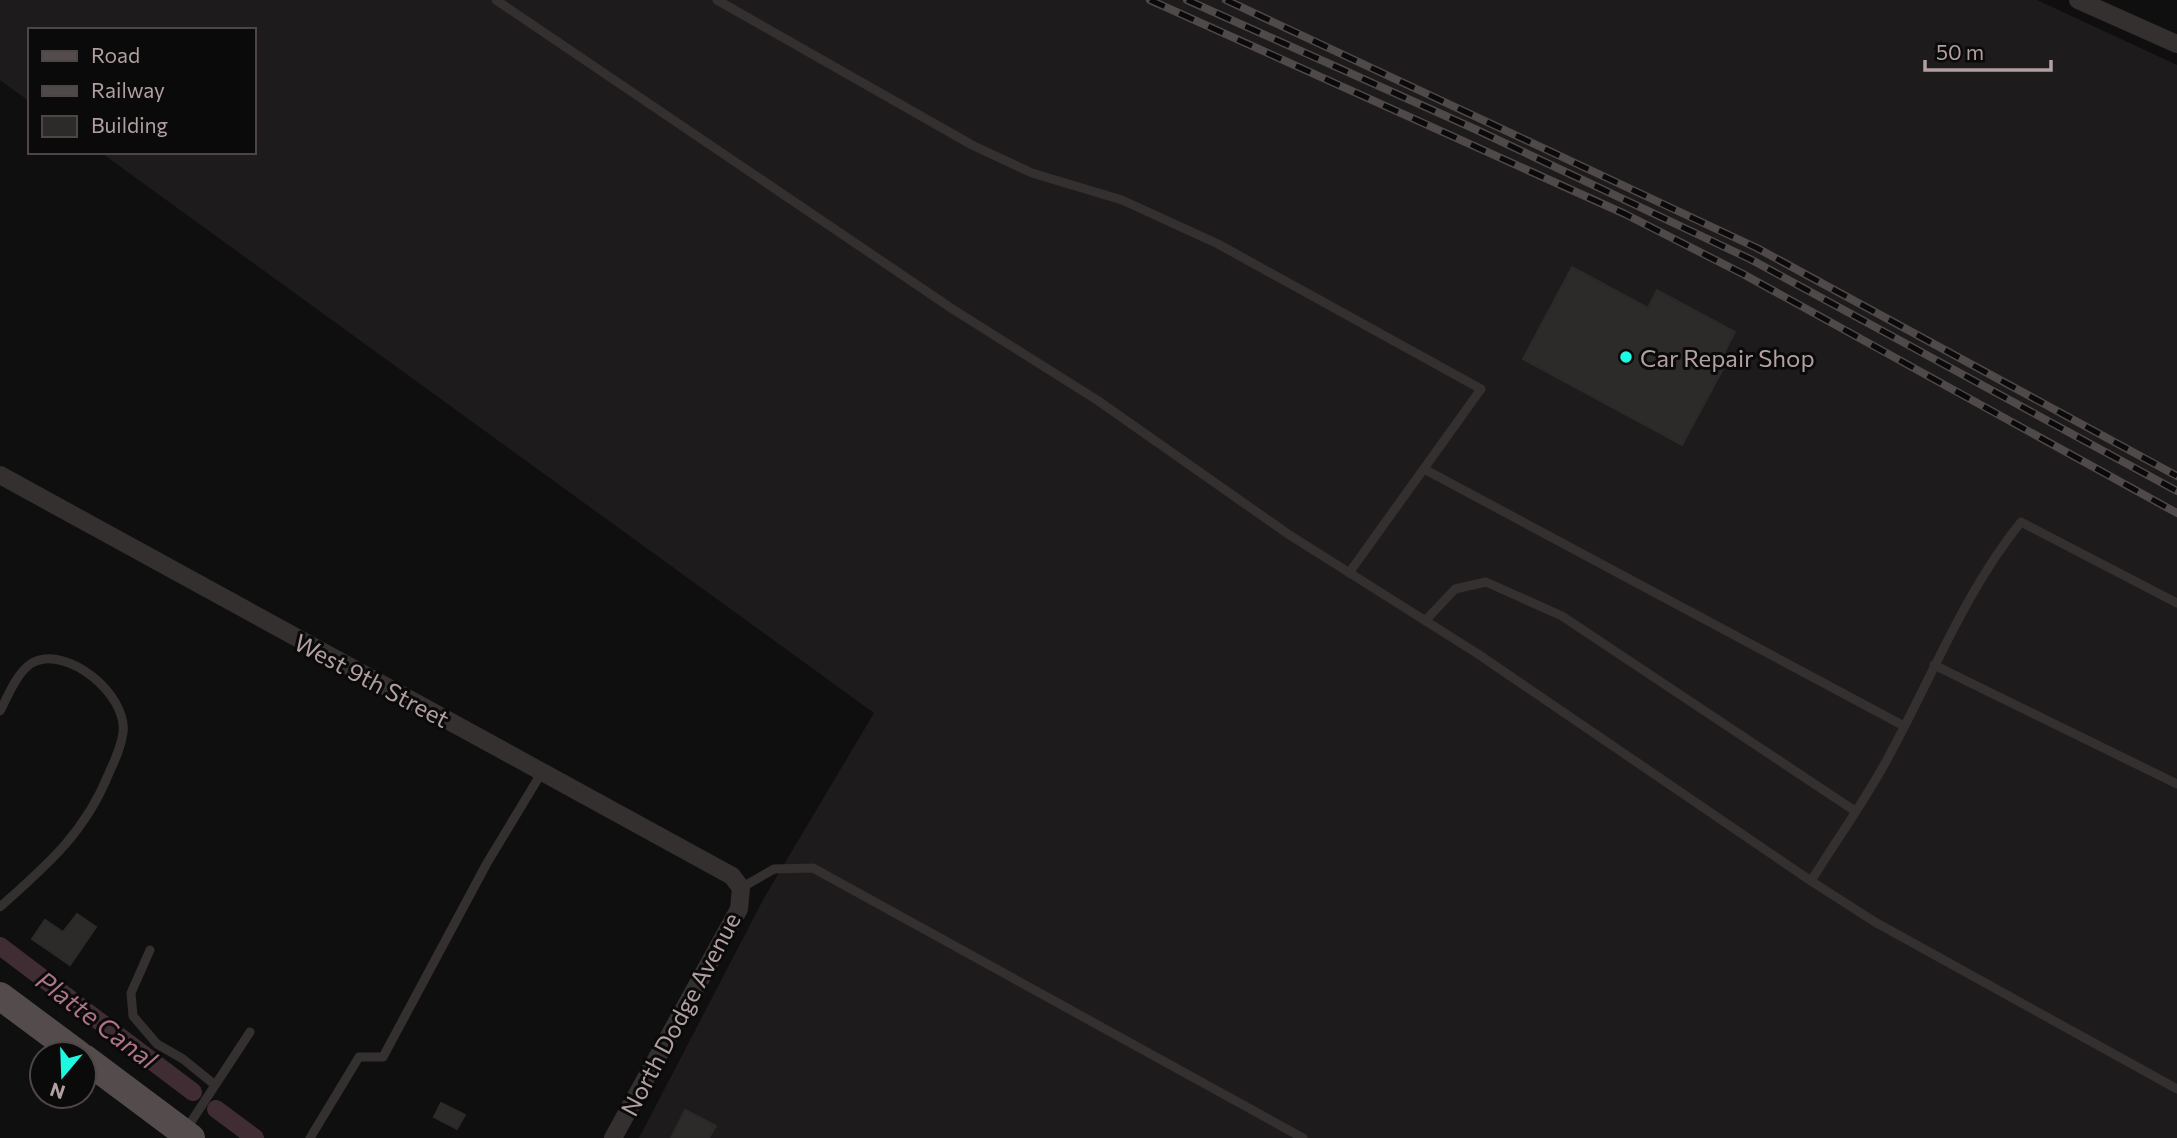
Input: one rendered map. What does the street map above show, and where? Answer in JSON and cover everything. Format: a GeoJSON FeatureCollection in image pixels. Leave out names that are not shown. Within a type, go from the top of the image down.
{"type":"FeatureCollection","features":[{"type":"Feature","properties":{"kind":"main road"},"geometry":{"type":"LineString","coordinates":[[0,996],[59,1040]]}},
{"type":"Feature","properties":{"kind":"main road"},"geometry":{"type":"LineString","coordinates":[[98,1068],[188,1135]]}},
{"type":"Feature","properties":{"kind":"street"},"geometry":{"type":"LineString","coordinates":[[2078,0],[2177,44]]}},
{"type":"Feature","properties":{"kind":"street","name":"West 9th Street"},"geometry":{"type":"LineString","coordinates":[[0,475],[732,876],[741,888]]}},
{"type":"Feature","properties":{"kind":"street","name":"North Dodge Avenue"},"geometry":{"type":"LineString","coordinates":[[613,1138],[739,909],[741,888]]}},
{"type":"Feature","properties":{"kind":"lane"},"geometry":{"type":"LineString","coordinates":[[496,0],[954,310],[1097,400],[1288,534],[1425,621],[1811,881],[1875,922],[2177,1089]]}},
{"type":"Feature","properties":{"kind":"lane"},"geometry":{"type":"LineString","coordinates":[[717,0],[972,145],[1032,173],[1122,200],[1218,244],[1481,388],[1349,573]]}},
{"type":"Feature","properties":{"kind":"lane"},"geometry":{"type":"LineString","coordinates":[[1424,469],[1904,726]]}},
{"type":"Feature","properties":{"kind":"lane"},"geometry":{"type":"LineString","coordinates":[[1811,881],[1904,726],[1934,665],[1995,559],[2021,523],[2177,603]]}},
{"type":"Feature","properties":{"kind":"lane"},"geometry":{"type":"LineString","coordinates":[[1425,621],[1455,589],[1486,582],[1562,616],[1855,811]]}},
{"type":"Feature","properties":{"kind":"lane"},"geometry":{"type":"LineString","coordinates":[[0,711],[16,681],[30,664],[48,657],[65,661],[104,687],[120,707],[124,731],[99,798],[84,824],[59,854],[0,907]]}},
{"type":"Feature","properties":{"kind":"lane"},"geometry":{"type":"LineString","coordinates":[[1934,665],[2177,784]]}},
{"type":"Feature","properties":{"kind":"lane"},"geometry":{"type":"LineString","coordinates":[[310,1138],[359,1057],[383,1057],[487,863],[542,772]]}},
{"type":"Feature","properties":{"kind":"lane"},"geometry":{"type":"LineString","coordinates":[[741,888],[774,869],[813,868],[1303,1138]]}},
{"type":"Feature","properties":{"kind":"lane"},"geometry":{"type":"LineString","coordinates":[[150,950],[131,993],[134,1016],[157,1044],[183,1059],[215,1085]]}},
{"type":"Feature","properties":{"kind":"lane"},"geometry":{"type":"LineString","coordinates":[[188,1135],[215,1085],[250,1032]]}},
{"type":"Feature","properties":{"kind":"shaded area"},"geometry":{"type":"Polygon","coordinates":[[[0,0],[2037,0],[2177,65],[2177,1138],[639,1138],[764,898],[874,713],[103,154],[256,154],[256,28],[28,28],[28,101],[0,80],[0,0]]]}},
{"type":"Feature","properties":{"kind":"building","name":"Car Repair Shop"},"geometry":{"type":"Polygon","coordinates":[[[1572,267],[1648,308],[1657,290],[1735,332],[1724,353],[1730,356],[1682,445],[1523,359],[1572,267]]]}},
{"type":"Feature","properties":{"kind":"building"},"geometry":{"type":"Polygon","coordinates":[[[77,914],[96,927],[70,965],[32,939],[45,920],[63,932],[77,914]]]}},
{"type":"Feature","properties":{"kind":"building"},"geometry":{"type":"Polygon","coordinates":[[[441,1103],[465,1115],[457,1129],[434,1117],[441,1103]]]}},
{"type":"Feature","properties":{"kind":"building"},"geometry":{"type":"Polygon","coordinates":[[[685,1110],[716,1126],[709,1138],[671,1138],[685,1110]]]}},
{"type":"Feature","properties":{"kind":"waterway","name":"Platte Canal"},"geometry":{"type":"LineString","coordinates":[[0,946],[193,1092]]}},
{"type":"Feature","properties":{"kind":"waterway"},"geometry":{"type":"LineString","coordinates":[[216,1109],[255,1138]]}},
{"type":"Feature","properties":{"kind":"railway"},"geometry":{"type":"LineString","coordinates":[[1150,0],[1625,214],[1743,274],[2177,513]]}},
{"type":"Feature","properties":{"kind":"railway"},"geometry":{"type":"LineString","coordinates":[[1187,0],[1477,130],[1750,259],[2177,491]]}},
{"type":"Feature","properties":{"kind":"railway"},"geometry":{"type":"LineString","coordinates":[[1226,0],[1757,248],[2177,476]]}},
{"type":"Feature","properties":{"kind":"place","name":"Car Repair Shop"},"geometry":{"type":"Point","coordinates":[1626,357]}}]}
